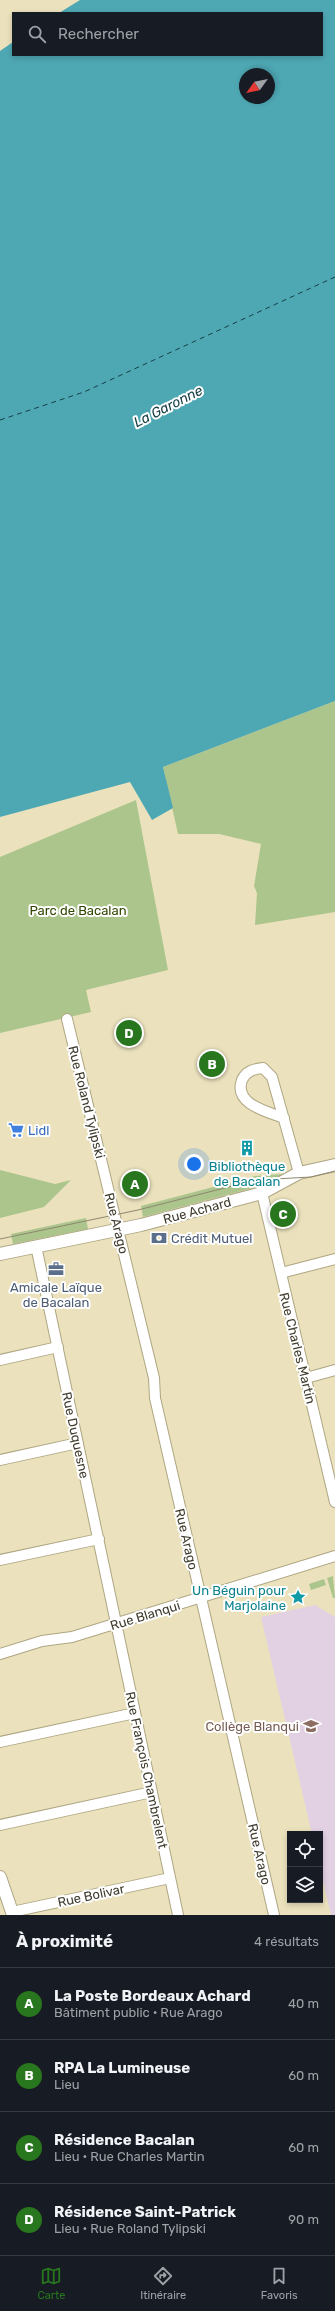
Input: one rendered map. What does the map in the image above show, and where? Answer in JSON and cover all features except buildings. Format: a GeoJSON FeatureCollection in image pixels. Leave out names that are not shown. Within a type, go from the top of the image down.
{"type":"FeatureCollection","features":[{"type":"Feature","properties":{"kind":"street","name":"Rue Roland Tylipski"},"geometry":{"type":"LineString","coordinates":[[67,1019],[108,1186]]}},
{"type":"Feature","properties":{"kind":"street"},"geometry":{"type":"LineString","coordinates":[[284,1118],[251,1104],[244,1098],[241,1089],[242,1081],[246,1074],[258,1069],[268,1071],[272,1077],[284,1118],[299,1174]]}},
{"type":"Feature","properties":{"kind":"street","name":"Rue Achard"},"geometry":{"type":"LineString","coordinates":[[0,1254],[118,1230],[262,1193],[299,1174],[335,1165]]}},
{"type":"Feature","properties":{"kind":"street","name":"Rue Arago"},"geometry":{"type":"LineString","coordinates":[[108,1186],[154,1378],[155,1398],[274,1915]]}},
{"type":"Feature","properties":{"kind":"street","name":"Rue Charles Martin"},"geometry":{"type":"LineString","coordinates":[[262,1193],[335,1502]]}},
{"type":"Feature","properties":{"kind":"street","name":"Rue Duquesne"},"geometry":{"type":"LineString","coordinates":[[36,1246],[116,1624]]}},
{"type":"Feature","properties":{"kind":"street"},"geometry":{"type":"LineString","coordinates":[[280,1273],[335,1259]]}},
{"type":"Feature","properties":{"kind":"street"},"geometry":{"type":"LineString","coordinates":[[0,1360],[58,1347]]}},
{"type":"Feature","properties":{"kind":"street"},"geometry":{"type":"LineString","coordinates":[[306,1378],[335,1370]]}},
{"type":"Feature","properties":{"kind":"street"},"geometry":{"type":"LineString","coordinates":[[0,1460],[78,1443]]}},
{"type":"Feature","properties":{"kind":"street"},"geometry":{"type":"LineString","coordinates":[[0,1560],[98,1539]]}},
{"type":"Feature","properties":{"kind":"street","name":"Rue Blanqui"},"geometry":{"type":"LineString","coordinates":[[0,1654],[42,1641],[72,1637],[335,1556]]}},
{"type":"Feature","properties":{"kind":"street","name":"Rue François Chambrelent"},"geometry":{"type":"LineString","coordinates":[[116,1624],[178,1915]]}},
{"type":"Feature","properties":{"kind":"street"},"geometry":{"type":"LineString","coordinates":[[0,1742],[135,1712]]}},
{"type":"Feature","properties":{"kind":"street"},"geometry":{"type":"LineString","coordinates":[[0,1825],[152,1792]]}},
{"type":"Feature","properties":{"kind":"street"},"geometry":{"type":"LineString","coordinates":[[0,1877],[13,1913]]}},
{"type":"Feature","properties":{"kind":"street","name":"Rue Bolivar"},"geometry":{"type":"LineString","coordinates":[[13,1913],[170,1878]]}},
{"type":"Feature","properties":{"kind":"shaded area","name":"Collège Blanqui"},"geometry":{"type":"Polygon","coordinates":[[[315,1605],[335,1617],[335,1915],[331,1915],[323,1881],[323,1831],[311,1831],[261,1617],[315,1605]]]}},
{"type":"Feature","properties":{"kind":"green space"},"geometry":{"type":"Polygon","coordinates":[[[335,701],[335,912],[255,925],[257,893],[254,886],[261,844],[219,834],[178,834],[163,767],[335,701]]]}},
{"type":"Feature","properties":{"kind":"green space","name":"Parc de Bacalan"},"geometry":{"type":"Polygon","coordinates":[[[136,800],[168,970],[86,990],[91,1012],[0,1033],[0,857],[136,800]]]}},
{"type":"Feature","properties":{"kind":"green space"},"geometry":{"type":"Polygon","coordinates":[[[0,1170],[55,1184],[71,1180],[44,1207],[0,1218],[0,1170]]]}},
{"type":"Feature","properties":{"kind":"green space"},"geometry":{"type":"Polygon","coordinates":[[[282,1174],[270,1186],[256,1187],[143,1217],[141,1206],[255,1176],[282,1174]]]}},
{"type":"Feature","properties":{"kind":"green space"},"geometry":{"type":"Polygon","coordinates":[[[86,1218],[88,1229],[13,1244],[11,1234],[86,1218]]]}},
{"type":"Feature","properties":{"kind":"green space"},"geometry":{"type":"Polygon","coordinates":[[[333,1576],[335,1598],[333,1598],[327,1578],[333,1576]]]}},
{"type":"Feature","properties":{"kind":"green space"},"geometry":{"type":"Polygon","coordinates":[[[324,1579],[326,1585],[311,1590],[309,1584],[324,1579]]]}},
{"type":"Feature","properties":{"kind":"water","name":"La Garonne"},"geometry":{"type":"Polygon","coordinates":[[[80,0],[335,0],[335,701],[163,767],[173,808],[152,820],[130,782],[0,817],[0,51],[12,43],[12,56],[323,56],[323,12],[61,12],[80,0]]]}},
{"type":"Feature","properties":{"kind":"ferry route"},"geometry":{"type":"LineString","coordinates":[[0,420],[84,392],[335,277]]}},
{"type":"Feature","properties":{"kind":"tram line"},"geometry":{"type":"LineString","coordinates":[[0,1239],[138,1210],[256,1180],[311,1177],[335,1171]]}},
{"type":"Feature","properties":{"kind":"place","name":"Résidence Saint-Patrick"},"geometry":{"type":"Point","coordinates":[129,1033]}},
{"type":"Feature","properties":{"kind":"place","name":"RPA La Lumineuse"},"geometry":{"type":"Point","coordinates":[212,1064]}},
{"type":"Feature","properties":{"kind":"place","name":"Lidl"},"geometry":{"type":"Point","coordinates":[16,1130]}},
{"type":"Feature","properties":{"kind":"place","name":"Bibliothèque de Bacalan"},"geometry":{"type":"Point","coordinates":[247,1148]}},
{"type":"Feature","properties":{"kind":"place","name":"La Poste Bordeaux Achard"},"geometry":{"type":"Point","coordinates":[135,1184]}},
{"type":"Feature","properties":{"kind":"place","name":"Résidence Bacalan"},"geometry":{"type":"Point","coordinates":[283,1214]}},
{"type":"Feature","properties":{"kind":"place","name":"Crédit Mutuel"},"geometry":{"type":"Point","coordinates":[159,1238]}},
{"type":"Feature","properties":{"kind":"place","name":"Amicale Laïque de Bacalan"},"geometry":{"type":"Point","coordinates":[56,1269]}},
{"type":"Feature","properties":{"kind":"place","name":"Un Béguin pour Marjolaine"},"geometry":{"type":"Point","coordinates":[298,1597]}},
{"type":"Feature","properties":{"kind":"place","name":"Collège Blanqui"},"geometry":{"type":"Point","coordinates":[311,1726]}}]}
